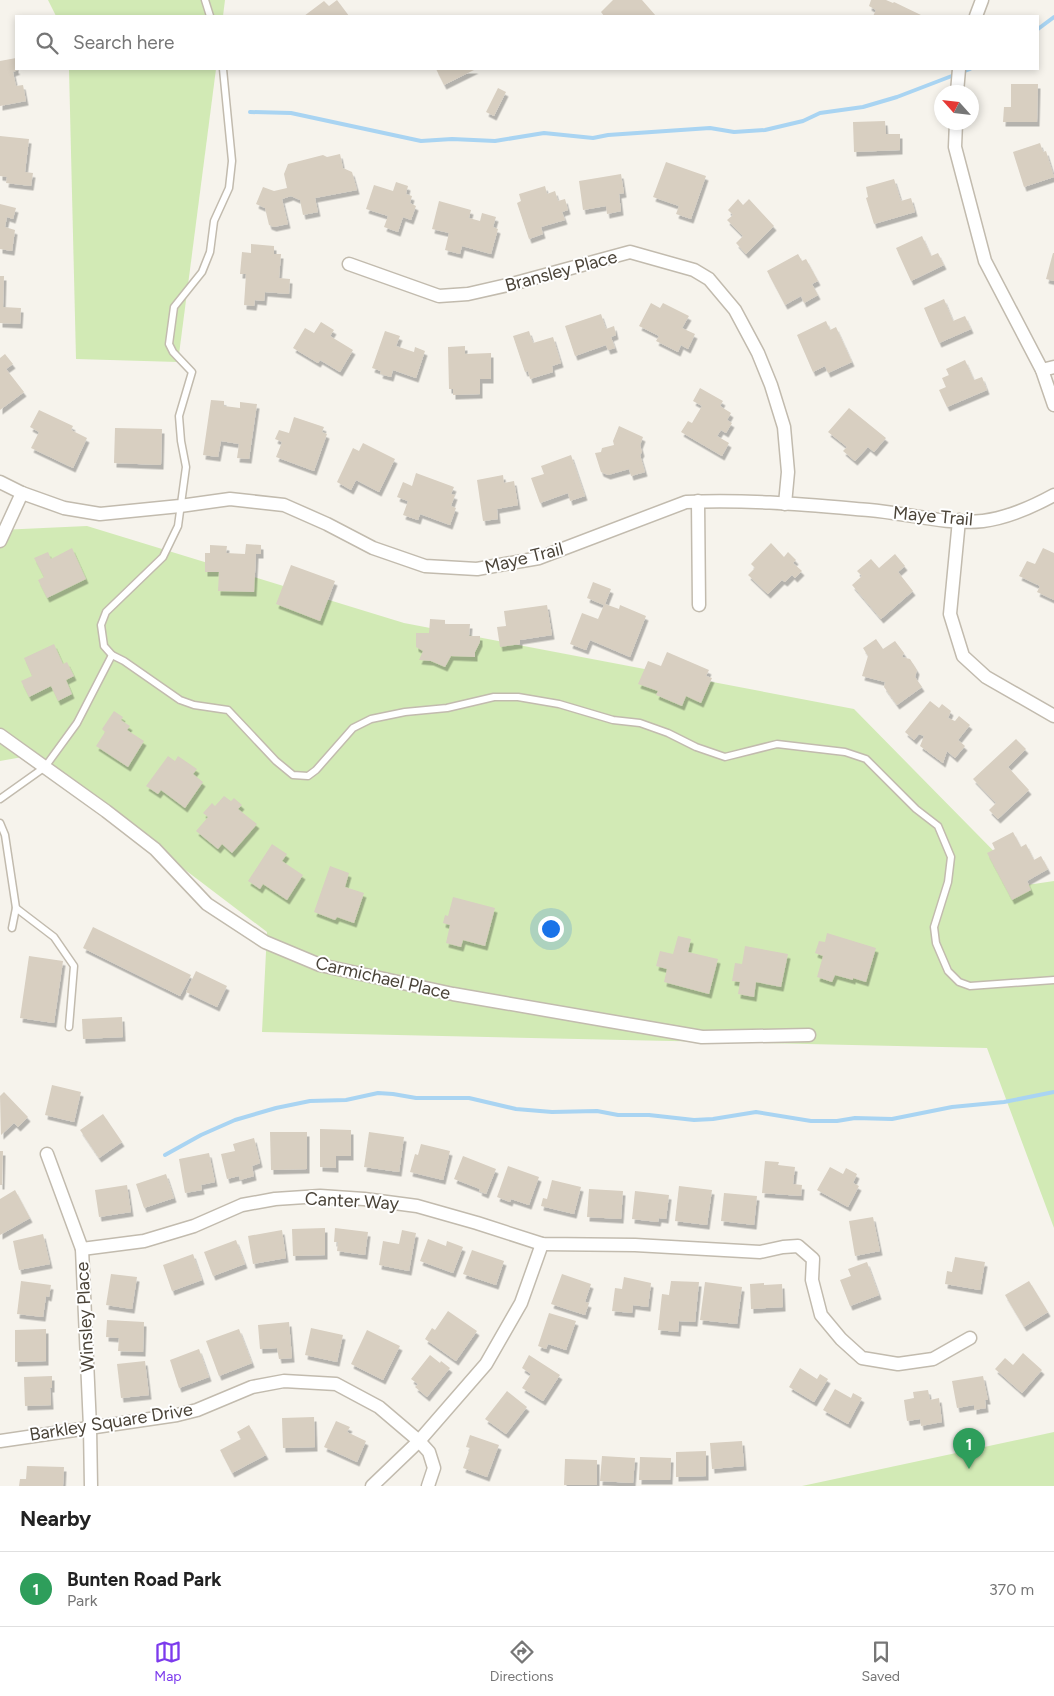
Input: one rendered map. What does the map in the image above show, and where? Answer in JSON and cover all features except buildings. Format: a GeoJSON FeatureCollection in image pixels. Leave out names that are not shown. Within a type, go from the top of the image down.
{"type":"FeatureCollection","features":[{"type":"Feature","properties":{"kind":"street"},"geometry":{"type":"LineString","coordinates":[[976,15],[982,0]]}},
{"type":"Feature","properties":{"kind":"street"},"geometry":{"type":"LineString","coordinates":[[958,85],[959,70]]}},
{"type":"Feature","properties":{"kind":"street"},"geometry":{"type":"LineString","coordinates":[[956,130],[955,147],[985,261],[1048,368],[1054,404]]}},
{"type":"Feature","properties":{"kind":"street","name":"Bransley Place"},"geometry":{"type":"LineString","coordinates":[[349,264],[439,296],[468,294],[512,284],[630,252],[694,270],[709,279],[735,310],[758,353],[784,427],[788,472],[785,504]]}},
{"type":"Feature","properties":{"kind":"street","name":"Maye Trail"},"geometry":{"type":"LineString","coordinates":[[0,482],[22,493],[64,508],[100,514],[230,499],[284,505],[327,524],[373,548],[425,566],[477,569],[539,558],[686,502],[785,504],[870,510],[941,520],[982,521],[1012,514],[1038,504],[1054,495]]}},
{"type":"Feature","properties":{"kind":"street"},"geometry":{"type":"LineString","coordinates":[[0,541],[22,493]]}},
{"type":"Feature","properties":{"kind":"street"},"geometry":{"type":"LineString","coordinates":[[698,501],[698,605]]}},
{"type":"Feature","properties":{"kind":"street"},"geometry":{"type":"LineString","coordinates":[[959,520],[950,614],[963,656],[986,677],[1054,716]]}},
{"type":"Feature","properties":{"kind":"street","name":"Carmichael Place"},"geometry":{"type":"LineString","coordinates":[[0,735],[106,811],[155,849],[207,904],[265,942],[320,965],[453,994],[702,1037],[809,1035]]}},
{"type":"Feature","properties":{"kind":"street","name":"Winsley Place"},"geometry":{"type":"LineString","coordinates":[[47,1154],[82,1249],[91,1486]]}},
{"type":"Feature","properties":{"kind":"street","name":"Canter Way"},"geometry":{"type":"LineString","coordinates":[[82,1249],[144,1241],[194,1226],[242,1205],[275,1199],[320,1196],[364,1199],[417,1206],[477,1222],[542,1244],[624,1245],[760,1252],[798,1246],[813,1259],[812,1280],[821,1315],[841,1339],[862,1358],[898,1364],[933,1359],[970,1338]]}},
{"type":"Feature","properties":{"kind":"street"},"geometry":{"type":"LineString","coordinates":[[380,1483],[486,1364],[521,1303],[542,1244]]}},
{"type":"Feature","properties":{"kind":"street","name":"Barkley Square Drive"},"geometry":{"type":"LineString","coordinates":[[0,1440],[177,1415],[196,1410],[252,1387],[284,1381],[336,1384],[380,1407],[429,1452],[434,1468],[428,1486]]}},
{"type":"Feature","properties":{"kind":"lane"},"geometry":{"type":"LineString","coordinates":[[205,0],[210,15]]}},
{"type":"Feature","properties":{"kind":"lane"},"geometry":{"type":"LineString","coordinates":[[222,70],[232,162],[229,188],[214,221],[210,252],[202,272],[174,307],[169,344],[173,352],[192,372],[179,416],[180,441],[186,467],[178,526],[163,557],[106,612],[101,625],[104,646],[112,655],[180,700],[194,705],[228,710],[276,761],[293,774],[308,776],[316,770],[353,728],[371,719],[405,712],[448,708],[494,697],[518,696],[558,704],[613,720],[640,723],[725,757],[777,744],[845,752],[866,759],[916,809],[938,826],[948,850],[951,858],[948,882],[934,927],[936,944],[948,971],[959,982],[970,986],[1054,980]]}},
{"type":"Feature","properties":{"kind":"lane"},"geometry":{"type":"LineString","coordinates":[[0,799],[45,767],[77,723],[112,655]]}},
{"type":"Feature","properties":{"kind":"lane"},"geometry":{"type":"LineString","coordinates":[[0,823],[4,835],[16,908],[12,928]]}},
{"type":"Feature","properties":{"kind":"lane"},"geometry":{"type":"LineString","coordinates":[[16,908],[54,937],[74,966],[69,1027]]}},
{"type":"Feature","properties":{"kind":"green space"},"geometry":{"type":"Polygon","coordinates":[[[48,0],[225,0],[223,15],[56,15],[48,0]]]}},
{"type":"Feature","properties":{"kind":"green space"},"geometry":{"type":"Polygon","coordinates":[[[69,70],[216,70],[178,362],[76,359],[69,70]]]}},
{"type":"Feature","properties":{"kind":"green space"},"geometry":{"type":"Polygon","coordinates":[[[87,526],[404,623],[854,709],[1027,885],[1054,881],[1054,1228],[987,1048],[262,1032],[267,932],[34,755],[0,761],[0,530],[87,526]]]}},
{"type":"Feature","properties":{"kind":"green space"},"geometry":{"type":"Polygon","coordinates":[[[1054,1432],[1054,1486],[802,1486],[1054,1432]]]}},
{"type":"Feature","properties":{"kind":"waterway"},"geometry":{"type":"LineString","coordinates":[[1039,28],[1054,17]]}},
{"type":"Feature","properties":{"kind":"waterway"},"geometry":{"type":"LineString","coordinates":[[250,112],[291,113],[421,141],[452,139],[495,141],[544,133],[593,138],[608,135],[710,128],[734,132],[765,130],[803,121],[820,113],[863,107],[897,97],[967,70]]}},
{"type":"Feature","properties":{"kind":"waterway"},"geometry":{"type":"LineString","coordinates":[[165,1155],[201,1135],[235,1120],[276,1108],[310,1101],[346,1100],[378,1093],[416,1098],[469,1098],[516,1109],[552,1112],[597,1111],[618,1115],[649,1115],[694,1120],[756,1112],[811,1121],[837,1121],[855,1118],[892,1119],[952,1107],[1004,1102],[1054,1092]]}},
{"type":"Feature","properties":{"kind":"place","name":"Bunten Road Park"},"geometry":{"type":"Point","coordinates":[969,1469]}}]}
